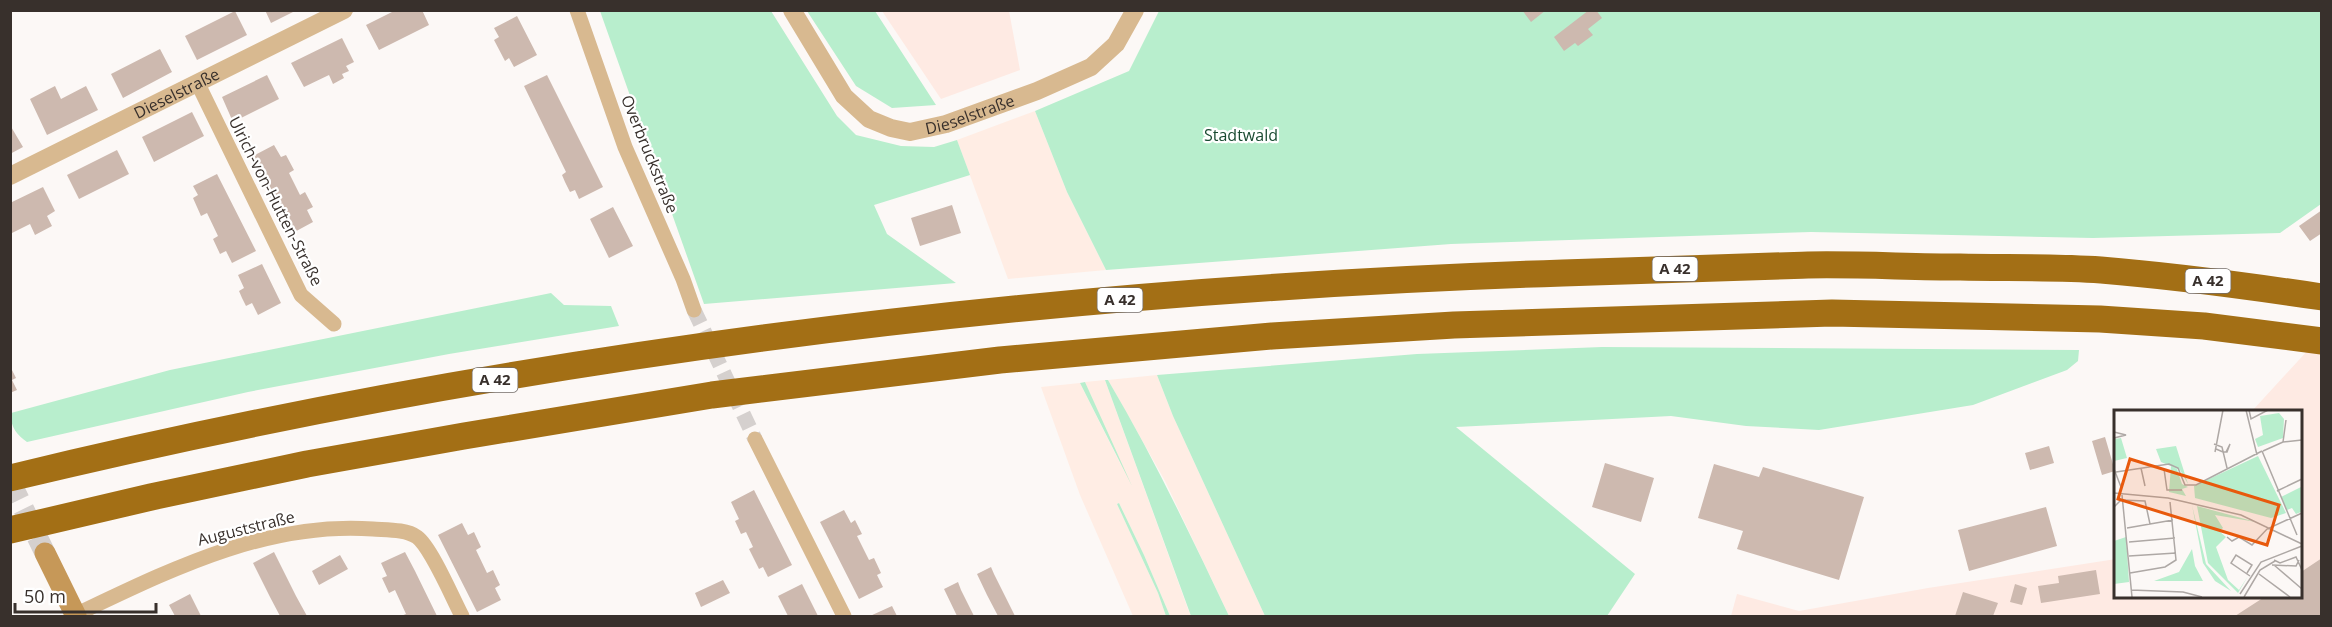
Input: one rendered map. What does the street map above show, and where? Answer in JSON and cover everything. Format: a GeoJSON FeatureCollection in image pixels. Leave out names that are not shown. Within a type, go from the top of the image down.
{"type":"FeatureCollection","features":[{"type":"Feature","properties":{"kind":"highway","name":"A 42"},"geometry":{"type":"LineString","coordinates":[[10,478],[140,447],[452,387],[697,347],[984,311],[1257,288],[1453,277],[1814,265],[2094,270],[2202,280],[2322,297]]}},
{"type":"Feature","properties":{"kind":"highway"},"geometry":{"type":"LineString","coordinates":[[10,530],[307,464],[712,395],[1000,360],[1272,336],[1454,325],[1832,313],[2100,319],[2204,326],[2322,340]]}},
{"type":"Feature","properties":{"kind":"main road"},"geometry":{"type":"LineString","coordinates":[[45,553],[75,616]]}},
{"type":"Feature","properties":{"kind":"street","name":"Dieselstraße"},"geometry":{"type":"LineString","coordinates":[[10,176],[344,10]]}},
{"type":"Feature","properties":{"kind":"street","name":"Overbruckstraße"},"geometry":{"type":"LineString","coordinates":[[577,10],[625,147],[683,279],[694,310]]}},
{"type":"Feature","properties":{"kind":"street","name":"Dieselstraße"},"geometry":{"type":"LineString","coordinates":[[792,10],[844,96],[869,119],[891,128],[910,132],[946,124],[1037,91],[1091,67],[1116,44],[1135,10]]}},
{"type":"Feature","properties":{"kind":"street","name":"Ulrich-von-Hutten-Straße"},"geometry":{"type":"LineString","coordinates":[[198,84],[301,295],[334,324]]}},
{"type":"Feature","properties":{"kind":"street"},"geometry":{"type":"LineString","coordinates":[[755,439],[844,616]]}},
{"type":"Feature","properties":{"kind":"street","name":"Auguststraße"},"geometry":{"type":"LineString","coordinates":[[75,616],[209,555],[287,532],[351,527],[401,531],[417,537],[426,548],[462,616]]}},
{"type":"Feature","properties":{"kind":"shaded area"},"geometry":{"type":"Polygon","coordinates":[[[882,11],[1009,11],[1020,70],[941,99],[882,11]]]}},
{"type":"Feature","properties":{"kind":"shaded area"},"geometry":{"type":"Polygon","coordinates":[[[1035,111],[1067,192],[1106,270],[1008,279],[957,140],[1035,111]]]}},
{"type":"Feature","properties":{"kind":"shaded area"},"geometry":{"type":"Polygon","coordinates":[[[2321,336],[2321,616],[1731,616],[1737,594],[1799,611],[1928,588],[2114,559],[2114,597],[2302,597],[2302,410],[2253,410],[2321,336]]]}},
{"type":"Feature","properties":{"kind":"shaded area"},"geometry":{"type":"Polygon","coordinates":[[[1157,375],[1173,416],[1265,616],[1229,616],[1165,481],[1108,380],[1157,375]]]}},
{"type":"Feature","properties":{"kind":"shaded area"},"geometry":{"type":"Polygon","coordinates":[[[1105,380],[1191,616],[1170,616],[1119,503],[1117,504],[1158,593],[1166,616],[1133,616],[1080,495],[1041,387],[1080,383],[1122,467],[1085,382],[1105,380]]]}},
{"type":"Feature","properties":{"kind":"green space"},"geometry":{"type":"Polygon","coordinates":[[[600,11],[771,11],[837,116],[856,135],[901,146],[934,147],[957,140],[970,175],[874,205],[887,234],[956,283],[704,304],[600,11]]]}},
{"type":"Feature","properties":{"kind":"green space"},"geometry":{"type":"Polygon","coordinates":[[[807,11],[875,11],[936,105],[892,108],[856,86],[807,11]]]}},
{"type":"Feature","properties":{"kind":"green space","name":"Stadtwald"},"geometry":{"type":"Polygon","coordinates":[[[1159,11],[2321,11],[2321,204],[2280,233],[2093,238],[1811,232],[1451,244],[1106,270],[1067,192],[1035,111],[1129,71],[1159,11]]]}},
{"type":"Feature","properties":{"kind":"green space"},"geometry":{"type":"Polygon","coordinates":[[[551,293],[564,305],[611,306],[619,326],[449,354],[248,392],[27,442],[17,433],[12,422],[11,413],[170,370],[551,293]]]}},
{"type":"Feature","properties":{"kind":"green space"},"geometry":{"type":"Polygon","coordinates":[[[1602,347],[2079,350],[2078,361],[2067,370],[1973,405],[1819,430],[1746,426],[1671,416],[1456,427],[1635,574],[1607,616],[1265,616],[1173,416],[1157,375],[1417,354],[1602,347]]]}},
{"type":"Feature","properties":{"kind":"green space"},"geometry":{"type":"Polygon","coordinates":[[[1105,380],[1108,380],[1125,409],[1156,467],[1229,616],[1191,616],[1105,380]]]}},
{"type":"Feature","properties":{"kind":"green space"},"geometry":{"type":"Polygon","coordinates":[[[1085,382],[1132,486],[1080,383],[1085,382]]]}},
{"type":"Feature","properties":{"kind":"green space"},"geometry":{"type":"Polygon","coordinates":[[[1119,503],[1170,616],[1166,616],[1158,593],[1117,504],[1119,503]]]}},
{"type":"Feature","properties":{"kind":"building"},"geometry":{"type":"Polygon","coordinates":[[[265,10],[297,10],[271,23],[265,10]]]}},
{"type":"Feature","properties":{"kind":"building"},"geometry":{"type":"Polygon","coordinates":[[[396,10],[422,10],[429,25],[379,50],[366,25],[396,10]]]}},
{"type":"Feature","properties":{"kind":"building"},"geometry":{"type":"Polygon","coordinates":[[[1522,10],[1546,10],[1531,22],[1522,10]]]}},
{"type":"Feature","properties":{"kind":"building"},"geometry":{"type":"Polygon","coordinates":[[[1589,10],[1596,10],[1602,18],[1588,29],[1593,35],[1578,46],[1575,43],[1564,51],[1554,37],[1589,10]]]}},
{"type":"Feature","properties":{"kind":"building"},"geometry":{"type":"Polygon","coordinates":[[[235,11],[247,35],[197,60],[185,36],[235,11]]]}},
{"type":"Feature","properties":{"kind":"building"},"geometry":{"type":"Polygon","coordinates":[[[517,16],[537,55],[514,67],[509,58],[505,61],[494,40],[499,37],[494,28],[517,16]]]}},
{"type":"Feature","properties":{"kind":"building"},"geometry":{"type":"Polygon","coordinates":[[[342,38],[354,62],[346,66],[349,71],[342,74],[344,78],[333,84],[329,75],[304,87],[291,63],[342,38]]]}},
{"type":"Feature","properties":{"kind":"building"},"geometry":{"type":"Polygon","coordinates":[[[160,49],[172,72],[123,98],[111,74],[160,49]]]}},
{"type":"Feature","properties":{"kind":"building"},"geometry":{"type":"Polygon","coordinates":[[[267,75],[279,99],[233,122],[222,97],[267,75]]]}},
{"type":"Feature","properties":{"kind":"building"},"geometry":{"type":"Polygon","coordinates":[[[547,75],[603,187],[579,199],[575,190],[570,192],[565,182],[562,175],[566,172],[524,86],[547,75]]]}},
{"type":"Feature","properties":{"kind":"building"},"geometry":{"type":"Polygon","coordinates":[[[55,86],[61,99],[86,86],[98,110],[47,135],[30,99],[55,86]]]}},
{"type":"Feature","properties":{"kind":"building"},"geometry":{"type":"Polygon","coordinates":[[[192,112],[204,136],[154,162],[142,137],[192,112]]]}},
{"type":"Feature","properties":{"kind":"building"},"geometry":{"type":"Polygon","coordinates":[[[10,125],[23,147],[10,154],[10,125]]]}},
{"type":"Feature","properties":{"kind":"building"},"geometry":{"type":"Polygon","coordinates":[[[274,145],[281,157],[286,155],[294,170],[289,173],[300,195],[305,192],[313,207],[307,210],[313,222],[289,235],[251,157],[274,145]]]}},
{"type":"Feature","properties":{"kind":"building"},"geometry":{"type":"Polygon","coordinates":[[[117,150],[129,174],[79,199],[67,175],[117,150]]]}},
{"type":"Feature","properties":{"kind":"building"},"geometry":{"type":"Polygon","coordinates":[[[217,174],[256,251],[232,263],[226,251],[220,254],[213,239],[218,236],[207,213],[201,216],[193,198],[198,195],[193,186],[217,174]]]}},
{"type":"Feature","properties":{"kind":"building"},"geometry":{"type":"Polygon","coordinates":[[[43,187],[55,211],[47,216],[52,226],[35,235],[30,224],[10,234],[10,203],[43,187]]]}},
{"type":"Feature","properties":{"kind":"building"},"geometry":{"type":"Polygon","coordinates":[[[952,205],[961,233],[920,246],[911,218],[952,205]]]}},
{"type":"Feature","properties":{"kind":"building"},"geometry":{"type":"Polygon","coordinates":[[[613,207],[633,246],[609,258],[590,219],[613,207]]]}},
{"type":"Feature","properties":{"kind":"building"},"geometry":{"type":"Polygon","coordinates":[[[2322,210],[2322,233],[2310,241],[2299,226],[2322,210]]]}},
{"type":"Feature","properties":{"kind":"building"},"geometry":{"type":"Polygon","coordinates":[[[262,264],[281,303],[258,315],[252,303],[246,306],[239,291],[244,288],[238,275],[262,264]]]}},
{"type":"Feature","properties":{"kind":"building"},"geometry":{"type":"Polygon","coordinates":[[[10,366],[16,378],[12,380],[17,390],[10,393],[10,366]]]}},
{"type":"Feature","properties":{"kind":"building"},"geometry":{"type":"Polygon","coordinates":[[[2105,437],[2114,471],[2102,475],[2092,441],[2105,437]]]}},
{"type":"Feature","properties":{"kind":"building"},"geometry":{"type":"Polygon","coordinates":[[[2049,446],[2054,463],[2030,470],[2025,453],[2049,446]]]}},
{"type":"Feature","properties":{"kind":"building"},"geometry":{"type":"Polygon","coordinates":[[[1605,463],[1654,478],[1641,522],[1592,507],[1605,463]]]}},
{"type":"Feature","properties":{"kind":"building"},"geometry":{"type":"Polygon","coordinates":[[[1714,464],[1759,477],[1763,467],[1864,497],[1839,580],[1737,549],[1743,531],[1698,518],[1714,464]]]}},
{"type":"Feature","properties":{"kind":"building"},"geometry":{"type":"Polygon","coordinates":[[[754,490],[792,565],[768,577],[763,567],[759,569],[749,549],[753,547],[746,532],[741,534],[735,521],[739,519],[731,502],[754,490]]]}},
{"type":"Feature","properties":{"kind":"building"},"geometry":{"type":"Polygon","coordinates":[[[2046,507],[2057,546],[1969,571],[1958,530],[2046,507]]]}},
{"type":"Feature","properties":{"kind":"building"},"geometry":{"type":"Polygon","coordinates":[[[844,510],[851,523],[855,520],[862,534],[857,536],[869,560],[874,558],[881,573],[877,575],[883,587],[859,599],[820,522],[844,510]]]}},
{"type":"Feature","properties":{"kind":"building"},"geometry":{"type":"Polygon","coordinates":[[[462,523],[468,535],[474,532],[481,547],[476,550],[487,573],[493,570],[500,585],[495,588],[501,600],[477,612],[438,535],[462,523]]]}},
{"type":"Feature","properties":{"kind":"building"},"geometry":{"type":"Polygon","coordinates":[[[274,552],[307,616],[280,616],[270,597],[253,563],[274,552]]]}},
{"type":"Feature","properties":{"kind":"building"},"geometry":{"type":"Polygon","coordinates":[[[405,552],[437,616],[401,616],[406,614],[395,590],[389,593],[382,578],[387,576],[381,563],[405,552]]]}},
{"type":"Feature","properties":{"kind":"building"},"geometry":{"type":"Polygon","coordinates":[[[340,555],[348,569],[319,585],[312,571],[340,555]]]}},
{"type":"Feature","properties":{"kind":"building"},"geometry":{"type":"Polygon","coordinates":[[[2322,558],[2322,616],[2235,616],[2264,597],[2302,597],[2302,571],[2322,558]]]}},
{"type":"Feature","properties":{"kind":"building"},"geometry":{"type":"Polygon","coordinates":[[[991,567],[1015,616],[998,616],[987,595],[977,574],[991,567]]]}},
{"type":"Feature","properties":{"kind":"building"},"geometry":{"type":"Polygon","coordinates":[[[2096,570],[2100,594],[2041,603],[2038,586],[2059,583],[2058,576],[2096,570]]]}},
{"type":"Feature","properties":{"kind":"building"},"geometry":{"type":"Polygon","coordinates":[[[723,580],[730,593],[701,607],[695,593],[723,580]]]}},
{"type":"Feature","properties":{"kind":"building"},"geometry":{"type":"Polygon","coordinates":[[[958,582],[974,616],[957,616],[944,589],[958,582]]]}},
{"type":"Feature","properties":{"kind":"building"},"geometry":{"type":"Polygon","coordinates":[[[802,584],[818,616],[788,616],[778,596],[802,584]]]}},
{"type":"Feature","properties":{"kind":"building"},"geometry":{"type":"Polygon","coordinates":[[[2015,584],[2027,588],[2022,605],[2010,602],[2015,584]]]}},
{"type":"Feature","properties":{"kind":"building"},"geometry":{"type":"Polygon","coordinates":[[[1963,592],[1998,603],[1993,616],[1955,616],[1963,592]]]}},
{"type":"Feature","properties":{"kind":"building"},"geometry":{"type":"Polygon","coordinates":[[[190,594],[201,616],[175,616],[169,605],[190,594]]]}},
{"type":"Feature","properties":{"kind":"building"},"geometry":{"type":"Polygon","coordinates":[[[892,606],[897,616],[870,616],[892,606]]]}},
{"type":"Feature","properties":{"kind":"tunnel"},"geometry":{"type":"LineString","coordinates":[[694,310],[755,439]]}},
{"type":"Feature","properties":{"kind":"tunnel"},"geometry":{"type":"LineString","coordinates":[[10,481],[45,553]]}}]}
